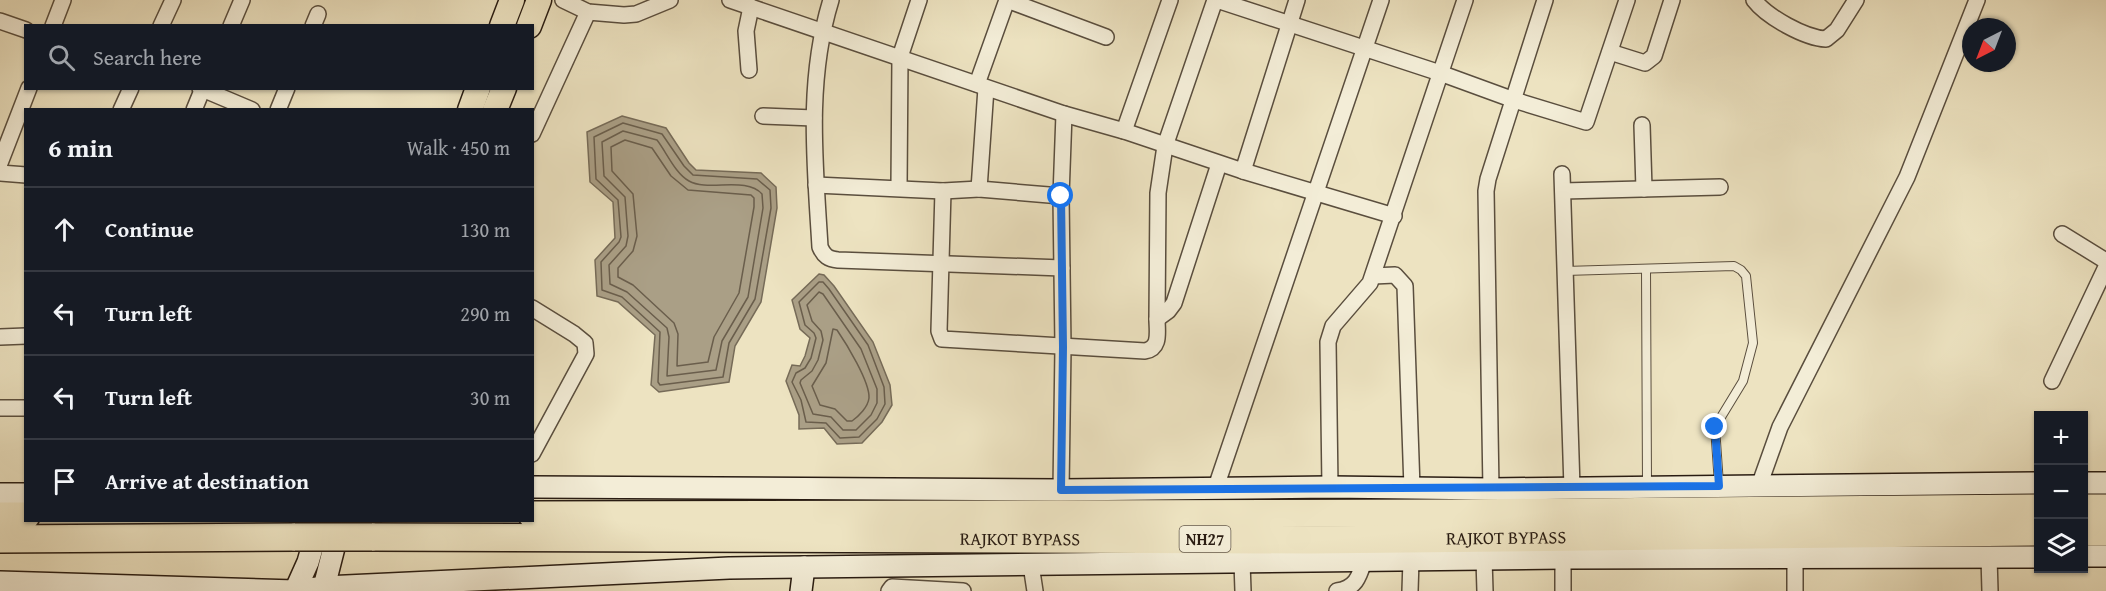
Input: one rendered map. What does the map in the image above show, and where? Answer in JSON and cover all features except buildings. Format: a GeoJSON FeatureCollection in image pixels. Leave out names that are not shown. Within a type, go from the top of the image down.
{"type":"FeatureCollection","features":[{"type":"Feature","properties":{"kind":"highway","name":"RAJKOT BYPASS"},"geometry":{"type":"LineString","coordinates":[[534,515],[1451,513],[2034,508]]}},
{"type":"Feature","properties":{"kind":"highway"},"geometry":{"type":"LineString","coordinates":[[2088,508],[2106,508]]}},
{"type":"Feature","properties":{"kind":"highway"},"geometry":{"type":"LineString","coordinates":[[0,516],[24,516]]}},
{"type":"Feature","properties":{"kind":"highway","name":"RAJKOT BYPASS"},"geometry":{"type":"LineString","coordinates":[[0,539],[372,537],[1310,540],[2034,532]]}},
{"type":"Feature","properties":{"kind":"highway"},"geometry":{"type":"LineString","coordinates":[[2088,532],[2106,532]]}},
{"type":"Feature","properties":{"kind":"main road"},"geometry":{"type":"LineString","coordinates":[[503,24],[512,0]]}},
{"type":"Feature","properties":{"kind":"main road"},"geometry":{"type":"LineString","coordinates":[[530,24],[539,0]]}},
{"type":"Feature","properties":{"kind":"main road"},"geometry":{"type":"LineString","coordinates":[[471,108],[477,90]]}},
{"type":"Feature","properties":{"kind":"main road"},"geometry":{"type":"LineString","coordinates":[[496,108],[503,90]]}},
{"type":"Feature","properties":{"kind":"street"},"geometry":{"type":"LineString","coordinates":[[54,24],[63,0]]}},
{"type":"Feature","properties":{"kind":"street"},"geometry":{"type":"LineString","coordinates":[[162,24],[173,0]]}},
{"type":"Feature","properties":{"kind":"street"},"geometry":{"type":"LineString","coordinates":[[232,24],[242,0]]}},
{"type":"Feature","properties":{"kind":"street"},"geometry":{"type":"LineString","coordinates":[[562,0],[588,12],[636,14],[670,0]]}},
{"type":"Feature","properties":{"kind":"street"},"geometry":{"type":"LineString","coordinates":[[730,0],[1064,114],[1124,131],[1219,164],[1394,216]]}},
{"type":"Feature","properties":{"kind":"street"},"geometry":{"type":"LineString","coordinates":[[831,0],[821,30],[813,102],[820,247],[824,255],[830,259],[1062,268]]}},
{"type":"Feature","properties":{"kind":"street"},"geometry":{"type":"LineString","coordinates":[[899,188],[900,57],[919,0]]}},
{"type":"Feature","properties":{"kind":"street"},"geometry":{"type":"LineString","coordinates":[[979,189],[982,86],[1007,0],[1106,37]]}},
{"type":"Feature","properties":{"kind":"street"},"geometry":{"type":"LineString","coordinates":[[1124,131],[1170,0]]}},
{"type":"Feature","properties":{"kind":"street"},"geometry":{"type":"LineString","coordinates":[[943,191],[939,331],[942,339],[1151,350],[1157,339],[1158,193],[1165,146],[1216,0],[1586,122],[1627,0]]}},
{"type":"Feature","properties":{"kind":"street"},"geometry":{"type":"LineString","coordinates":[[1243,171],[1297,0]]}},
{"type":"Feature","properties":{"kind":"street"},"geometry":{"type":"LineString","coordinates":[[1215,490],[1381,0]]}},
{"type":"Feature","properties":{"kind":"street"},"geometry":{"type":"LineString","coordinates":[[1330,487],[1328,342],[1333,326],[1366,290],[1373,276],[1465,0]]}},
{"type":"Feature","properties":{"kind":"street"},"geometry":{"type":"LineString","coordinates":[[1491,489],[1486,191],[1545,0]]}},
{"type":"Feature","properties":{"kind":"street"},"geometry":{"type":"LineString","coordinates":[[1610,52],[1645,63],[1650,61],[1654,56],[1672,0]]}},
{"type":"Feature","properties":{"kind":"street"},"geometry":{"type":"LineString","coordinates":[[1754,0],[1772,17],[1818,38],[1826,39],[1837,30],[1856,0]]}},
{"type":"Feature","properties":{"kind":"street"},"geometry":{"type":"LineString","coordinates":[[1759,486],[1780,427],[1906,177],[1977,0]]}},
{"type":"Feature","properties":{"kind":"street"},"geometry":{"type":"LineString","coordinates":[[749,70],[746,31],[751,7]]}},
{"type":"Feature","properties":{"kind":"street"},"geometry":{"type":"LineString","coordinates":[[534,130],[588,12]]}},
{"type":"Feature","properties":{"kind":"street"},"geometry":{"type":"LineString","coordinates":[[0,21],[24,29]]}},
{"type":"Feature","properties":{"kind":"street"},"geometry":{"type":"LineString","coordinates":[[0,163],[28,90]]}},
{"type":"Feature","properties":{"kind":"street"},"geometry":{"type":"LineString","coordinates":[[123,108],[130,90]]}},
{"type":"Feature","properties":{"kind":"street"},"geometry":{"type":"LineString","coordinates":[[195,108],[202,90]]}},
{"type":"Feature","properties":{"kind":"street"},"geometry":{"type":"LineString","coordinates":[[204,90],[247,108]]}},
{"type":"Feature","properties":{"kind":"street"},"geometry":{"type":"LineString","coordinates":[[279,108],[286,90]]}},
{"type":"Feature","properties":{"kind":"street"},"geometry":{"type":"LineString","coordinates":[[1061,490],[1063,347],[1061,196],[1064,114]]}},
{"type":"Feature","properties":{"kind":"street"},"geometry":{"type":"LineString","coordinates":[[763,116],[814,118]]}},
{"type":"Feature","properties":{"kind":"street"},"geometry":{"type":"LineString","coordinates":[[1642,125],[1644,189]]}},
{"type":"Feature","properties":{"kind":"street"},"geometry":{"type":"LineString","coordinates":[[1157,319],[1174,303],[1219,164]]}},
{"type":"Feature","properties":{"kind":"street"},"geometry":{"type":"LineString","coordinates":[[0,172],[24,175]]}},
{"type":"Feature","properties":{"kind":"street"},"geometry":{"type":"LineString","coordinates":[[1562,174],[1572,488]]}},
{"type":"Feature","properties":{"kind":"street"},"geometry":{"type":"LineString","coordinates":[[816,184],[943,191],[979,189],[1061,196]]}},
{"type":"Feature","properties":{"kind":"street"},"geometry":{"type":"LineString","coordinates":[[1563,191],[1720,187]]}},
{"type":"Feature","properties":{"kind":"street"},"geometry":{"type":"LineString","coordinates":[[2062,234],[2106,261]]}},
{"type":"Feature","properties":{"kind":"street"},"geometry":{"type":"LineString","coordinates":[[2052,381],[2106,267]]}},
{"type":"Feature","properties":{"kind":"street"},"geometry":{"type":"LineString","coordinates":[[1373,276],[1395,275],[1405,286],[1412,488]]}},
{"type":"Feature","properties":{"kind":"street"},"geometry":{"type":"LineString","coordinates":[[534,309],[585,343],[586,354],[534,450]]}},
{"type":"Feature","properties":{"kind":"street"},"geometry":{"type":"LineString","coordinates":[[0,337],[24,336]]}},
{"type":"Feature","properties":{"kind":"street"},"geometry":{"type":"LineString","coordinates":[[0,408],[24,408]]}},
{"type":"Feature","properties":{"kind":"street"},"geometry":{"type":"LineString","coordinates":[[534,487],[1215,490],[1330,487],[1491,489],[2034,483]]}},
{"type":"Feature","properties":{"kind":"street"},"geometry":{"type":"LineString","coordinates":[[2088,483],[2106,483]]}},
{"type":"Feature","properties":{"kind":"street"},"geometry":{"type":"LineString","coordinates":[[0,494],[24,494]]}},
{"type":"Feature","properties":{"kind":"street"},"geometry":{"type":"LineString","coordinates":[[295,591],[308,562],[319,522]]}},
{"type":"Feature","properties":{"kind":"street"},"geometry":{"type":"LineString","coordinates":[[324,589],[341,522]]}},
{"type":"Feature","properties":{"kind":"street"},"geometry":{"type":"LineString","coordinates":[[0,582],[86,588],[295,591],[493,583],[729,567],[1563,558],[2034,556]]}},
{"type":"Feature","properties":{"kind":"street"},"geometry":{"type":"LineString","coordinates":[[2088,556],[2106,556]]}},
{"type":"Feature","properties":{"kind":"street"},"geometry":{"type":"LineString","coordinates":[[1989,557],[1990,591]]}},
{"type":"Feature","properties":{"kind":"street"},"geometry":{"type":"LineString","coordinates":[[1563,558],[1563,591]]}},
{"type":"Feature","properties":{"kind":"street"},"geometry":{"type":"LineString","coordinates":[[1795,558],[1795,591]]}},
{"type":"Feature","properties":{"kind":"street"},"geometry":{"type":"LineString","coordinates":[[1485,559],[1485,591]]}},
{"type":"Feature","properties":{"kind":"street"},"geometry":{"type":"LineString","coordinates":[[1410,591],[1411,560]]}},
{"type":"Feature","properties":{"kind":"street"},"geometry":{"type":"LineString","coordinates":[[1337,591],[1353,585],[1358,580],[1364,561]]}},
{"type":"Feature","properties":{"kind":"street"},"geometry":{"type":"LineString","coordinates":[[1242,562],[1243,591]]}},
{"type":"Feature","properties":{"kind":"street"},"geometry":{"type":"LineString","coordinates":[[1031,565],[1035,591]]}},
{"type":"Feature","properties":{"kind":"street"},"geometry":{"type":"LineString","coordinates":[[867,566],[893,590],[963,591]]}},
{"type":"Feature","properties":{"kind":"street"},"geometry":{"type":"LineString","coordinates":[[801,591],[804,567]]}},
{"type":"Feature","properties":{"kind":"lane"},"geometry":{"type":"LineString","coordinates":[[1565,271],[1734,266],[1746,276],[1753,343],[1743,381],[1715,427],[1719,486]]}},
{"type":"Feature","properties":{"kind":"lane"},"geometry":{"type":"LineString","coordinates":[[1646,269],[1647,487]]}},
{"type":"Feature","properties":{"kind":"water"},"geometry":{"type":"Polygon","coordinates":[[[622,116],[666,128],[696,170],[761,173],[776,187],[777,208],[761,302],[735,346],[729,382],[659,392],[651,385],[655,335],[618,302],[597,296],[595,260],[615,238],[613,202],[590,182],[587,132],[622,116]]]}},
{"type":"Feature","properties":{"kind":"water"},"geometry":{"type":"Polygon","coordinates":[[[819,274],[824,275],[834,286],[873,342],[890,385],[892,405],[882,422],[862,443],[837,444],[824,428],[799,429],[799,415],[786,381],[792,365],[800,366],[810,338],[800,329],[792,300],[819,274]]]}},
{"type":"Feature","properties":{"kind":"route"},"geometry":{"type":"LineString","coordinates":[[1061,196],[1063,347],[1061,490],[1719,486],[1715,427]]}}]}
